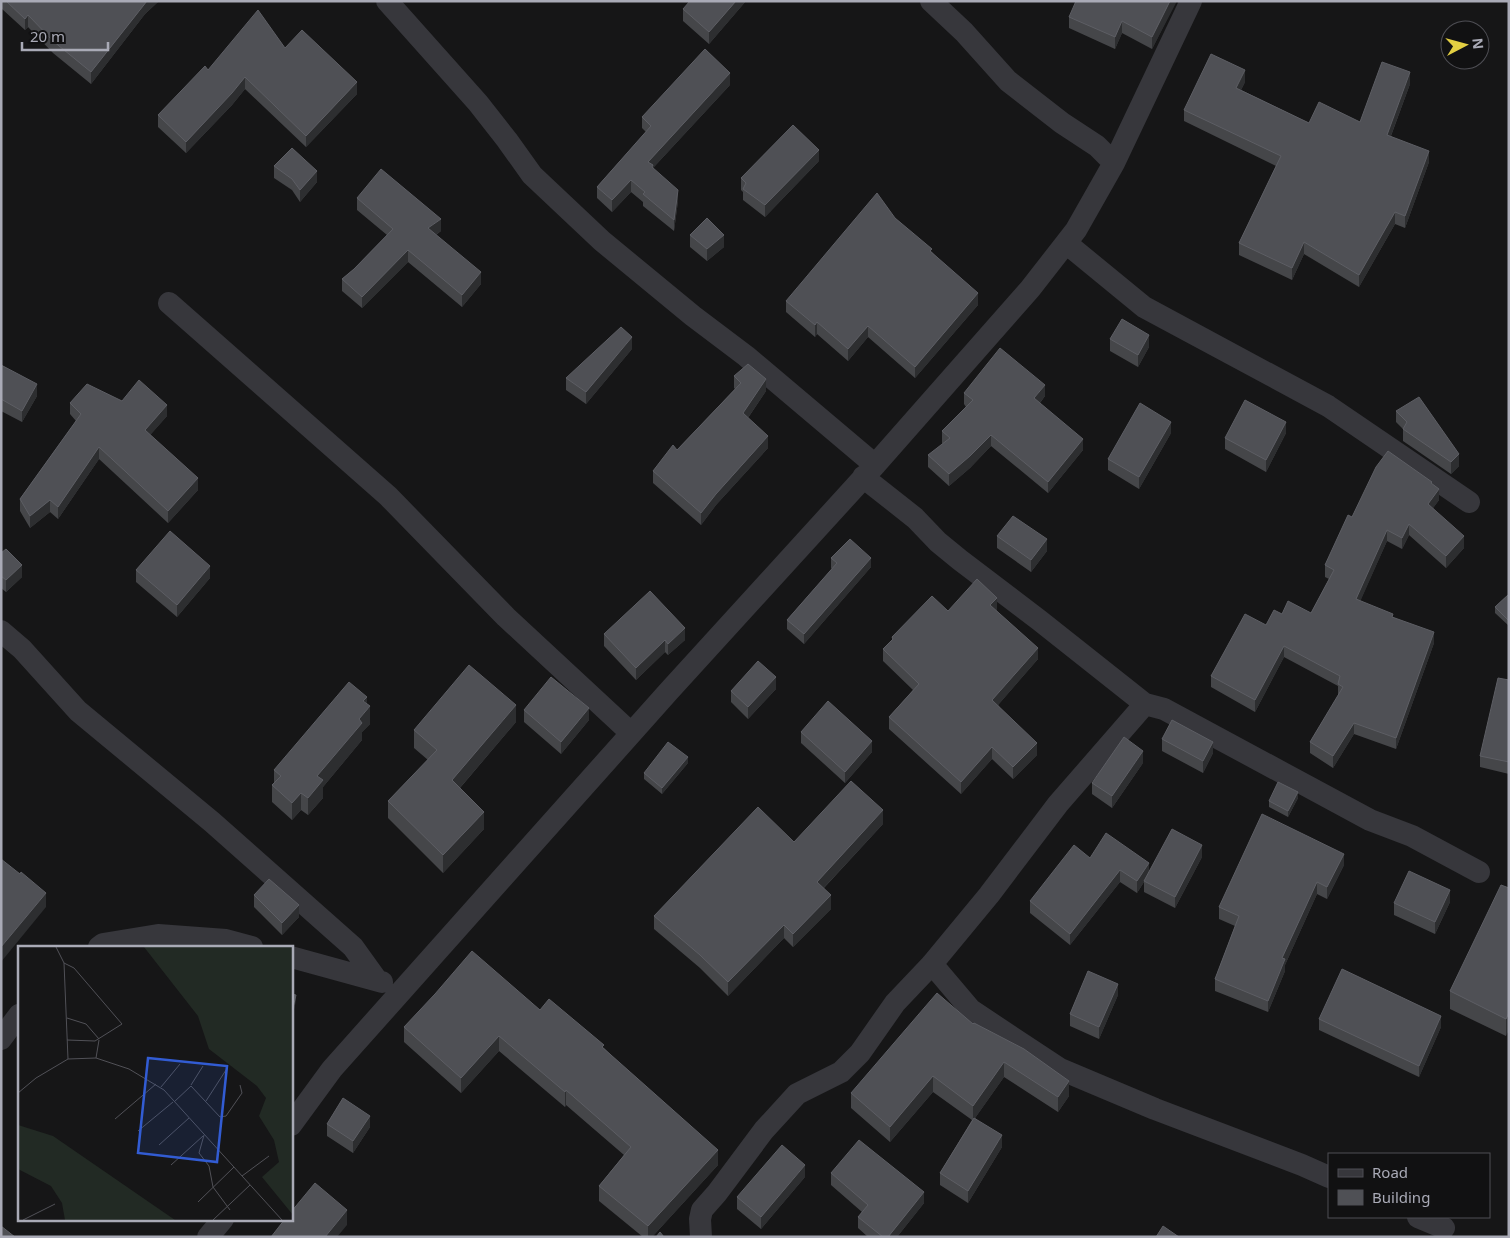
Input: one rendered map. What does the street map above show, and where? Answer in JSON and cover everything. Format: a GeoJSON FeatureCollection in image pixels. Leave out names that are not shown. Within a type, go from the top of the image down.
{"type":"FeatureCollection","features":[{"type":"Feature","properties":{"kind":"street"},"geometry":{"type":"LineString","coordinates":[[387,1],[478,104],[532,175],[602,240],[693,316],[753,362],[869,471],[952,554],[1145,704],[1164,709],[1370,820],[1412,836],[1479,872]]}},
{"type":"Feature","properties":{"kind":"street"},"geometry":{"type":"LineString","coordinates":[[931,1],[964,32],[1008,81],[1062,123],[1097,146],[1114,163]]}},
{"type":"Feature","properties":{"kind":"street"},"geometry":{"type":"LineString","coordinates":[[292,1124],[332,1068],[631,733],[869,471],[1030,289],[1076,230],[1114,163],[1191,1]]}},
{"type":"Feature","properties":{"kind":"street"},"geometry":{"type":"LineString","coordinates":[[1066,243],[1144,307],[1328,406],[1469,502]]}},
{"type":"Feature","properties":{"kind":"street"},"geometry":{"type":"LineString","coordinates":[[169,303],[388,496],[506,617],[631,733]]}},
{"type":"Feature","properties":{"kind":"street"},"geometry":{"type":"LineString","coordinates":[[1,631],[22,649],[78,710],[212,822],[353,947],[376,980]]}},
{"type":"Feature","properties":{"kind":"street"},"geometry":{"type":"LineString","coordinates":[[700,1237],[702,1210],[717,1194],[764,1130],[797,1094],[841,1072],[860,1053],[896,1002],[932,964],[989,895],[1058,804],[1145,704]]}},
{"type":"Feature","properties":{"kind":"street"},"geometry":{"type":"LineString","coordinates":[[100,946],[158,935],[226,940],[248,946]]}},
{"type":"Feature","properties":{"kind":"street"},"geometry":{"type":"LineString","coordinates":[[292,957],[376,980],[402,990]]}},
{"type":"Feature","properties":{"kind":"street"},"geometry":{"type":"LineString","coordinates":[[932,964],[970,1010],[1060,1069],[1155,1109],[1328,1177]]}},
{"type":"Feature","properties":{"kind":"street"},"geometry":{"type":"LineString","coordinates":[[1,1039],[18,1016]]}},
{"type":"Feature","properties":{"kind":"street"},"geometry":{"type":"LineString","coordinates":[[1420,1218],[1444,1228]]}},
{"type":"Feature","properties":{"kind":"street"},"geometry":{"type":"LineString","coordinates":[[208,1237],[222,1220]]}},
{"type":"Feature","properties":{"kind":"building"},"geometry":{"type":"Polygon","coordinates":[[[6,1],[147,1],[91,72],[53,41],[28,15],[25,19],[6,1]]]}},
{"type":"Feature","properties":{"kind":"building"},"geometry":{"type":"Polygon","coordinates":[[[690,1],[736,1],[709,32],[683,9],[690,1]]]}},
{"type":"Feature","properties":{"kind":"building"},"geometry":{"type":"Polygon","coordinates":[[[1076,1],[1170,1],[1152,37],[1122,21],[1115,37],[1069,17],[1076,1]]]}},
{"type":"Feature","properties":{"kind":"building"},"geometry":{"type":"Polygon","coordinates":[[[258,10],[285,48],[302,30],[357,82],[306,136],[245,77],[186,142],[158,115],[205,66],[208,70],[258,10]]]}},
{"type":"Feature","properties":{"kind":"building"},"geometry":{"type":"Polygon","coordinates":[[[705,49],[730,73],[648,162],[678,190],[674,220],[643,194],[645,192],[631,180],[612,200],[597,187],[651,126],[642,117],[705,49]]]}},
{"type":"Feature","properties":{"kind":"building"},"geometry":{"type":"Polygon","coordinates":[[[1211,54],[1245,70],[1236,88],[1309,123],[1319,102],[1360,122],[1382,62],[1410,72],[1387,135],[1429,151],[1405,216],[1395,212],[1359,275],[1304,242],[1292,268],[1239,243],[1281,156],[1184,110],[1211,54]]]}},
{"type":"Feature","properties":{"kind":"building"},"geometry":{"type":"Polygon","coordinates":[[[793,125],[819,150],[765,205],[743,189],[746,183],[741,178],[793,125]]]}},
{"type":"Feature","properties":{"kind":"building"},"geometry":{"type":"Polygon","coordinates":[[[292,148],[317,171],[300,190],[292,179],[274,166],[292,148]]]}},
{"type":"Feature","properties":{"kind":"building"},"geometry":{"type":"Polygon","coordinates":[[[381,169],[441,219],[428,228],[481,272],[462,295],[408,250],[362,297],[342,279],[393,229],[357,198],[381,169]]]}},
{"type":"Feature","properties":{"kind":"building"},"geometry":{"type":"Polygon","coordinates":[[[877,193],[895,218],[932,249],[930,251],[978,293],[915,367],[868,326],[848,349],[817,322],[815,325],[786,301],[877,193]]]}},
{"type":"Feature","properties":{"kind":"building"},"geometry":{"type":"Polygon","coordinates":[[[707,218],[724,235],[707,249],[690,235],[707,218]]]}},
{"type":"Feature","properties":{"kind":"building"},"geometry":{"type":"Polygon","coordinates":[[[1122,319],[1149,335],[1138,355],[1110,339],[1122,319]]]}},
{"type":"Feature","properties":{"kind":"building"},"geometry":{"type":"Polygon","coordinates":[[[621,327],[632,337],[586,392],[566,378],[621,327]]]}},
{"type":"Feature","properties":{"kind":"building"},"geometry":{"type":"Polygon","coordinates":[[[1000,348],[1045,385],[1034,398],[1083,439],[1048,482],[991,435],[949,474],[928,455],[950,438],[942,431],[973,400],[964,393],[1000,348]]]}},
{"type":"Feature","properties":{"kind":"building"},"geometry":{"type":"Polygon","coordinates":[[[748,364],[766,379],[743,413],[768,436],[701,513],[653,471],[673,445],[677,450],[741,383],[734,376],[748,364]]]}},
{"type":"Feature","properties":{"kind":"building"},"geometry":{"type":"Polygon","coordinates":[[[1,365],[37,384],[22,411],[1,399],[1,365]]]}},
{"type":"Feature","properties":{"kind":"building"},"geometry":{"type":"Polygon","coordinates":[[[139,380],[167,405],[145,430],[198,478],[168,511],[99,447],[58,507],[50,500],[30,516],[20,499],[81,414],[70,403],[87,384],[122,401],[139,380]]]}},
{"type":"Feature","properties":{"kind":"building"},"geometry":{"type":"Polygon","coordinates":[[[1419,397],[1459,454],[1451,462],[1403,429],[1407,422],[1396,411],[1419,397]]]}},
{"type":"Feature","properties":{"kind":"building"},"geometry":{"type":"Polygon","coordinates":[[[1245,400],[1286,422],[1266,460],[1225,438],[1245,400]]]}},
{"type":"Feature","properties":{"kind":"building"},"geometry":{"type":"Polygon","coordinates":[[[1140,403],[1171,422],[1139,477],[1108,459],[1140,403]]]}},
{"type":"Feature","properties":{"kind":"building"},"geometry":{"type":"Polygon","coordinates":[[[1388,451],[1439,489],[1428,504],[1464,536],[1446,556],[1409,524],[1402,538],[1387,530],[1356,599],[1393,614],[1392,617],[1434,632],[1396,738],[1354,723],[1333,756],[1310,742],[1343,687],[1338,684],[1340,676],[1284,646],[1255,700],[1211,676],[1245,614],[1266,625],[1274,610],[1282,614],[1288,601],[1311,613],[1334,570],[1325,565],[1348,515],[1352,517],[1376,467],[1388,451]]]}},
{"type":"Feature","properties":{"kind":"building"},"geometry":{"type":"Polygon","coordinates":[[[1013,516],[1047,539],[1031,560],[997,536],[1013,516]]]}},
{"type":"Feature","properties":{"kind":"building"},"geometry":{"type":"Polygon","coordinates":[[[170,531],[210,566],[177,605],[136,570],[170,531]]]}},
{"type":"Feature","properties":{"kind":"building"},"geometry":{"type":"Polygon","coordinates":[[[850,539],[871,558],[804,634],[787,620],[837,563],[831,558],[850,539]]]}},
{"type":"Feature","properties":{"kind":"building"},"geometry":{"type":"Polygon","coordinates":[[[6,549],[22,565],[6,580],[1,576],[1,553],[6,549]]]}},
{"type":"Feature","properties":{"kind":"building"},"geometry":{"type":"Polygon","coordinates":[[[977,579],[997,598],[990,605],[1038,648],[992,700],[1037,743],[1013,767],[992,747],[961,782],[889,717],[919,684],[883,649],[893,639],[892,637],[932,596],[948,611],[977,579]]]}},
{"type":"Feature","properties":{"kind":"building"},"geometry":{"type":"Polygon","coordinates":[[[650,591],[685,628],[668,644],[665,640],[636,668],[604,634],[650,591]]]}},
{"type":"Feature","properties":{"kind":"building"},"geometry":{"type":"Polygon","coordinates":[[[1509,594],[1509,621],[1495,607],[1509,594]]]}},
{"type":"Feature","properties":{"kind":"building"},"geometry":{"type":"Polygon","coordinates":[[[758,661],[776,677],[748,707],[731,691],[758,661]]]}},
{"type":"Feature","properties":{"kind":"building"},"geometry":{"type":"Polygon","coordinates":[[[469,665],[516,705],[452,780],[484,812],[443,855],[388,801],[437,750],[414,730],[469,665]]]}},
{"type":"Feature","properties":{"kind":"building"},"geometry":{"type":"Polygon","coordinates":[[[551,677],[589,708],[561,742],[524,710],[551,677]]]}},
{"type":"Feature","properties":{"kind":"building"},"geometry":{"type":"Polygon","coordinates":[[[1498,678],[1509,680],[1509,762],[1480,756],[1498,678]]]}},
{"type":"Feature","properties":{"kind":"building"},"geometry":{"type":"Polygon","coordinates":[[[349,682],[367,697],[363,701],[370,706],[359,719],[362,723],[317,776],[323,780],[308,798],[301,793],[292,803],[272,785],[281,776],[274,770],[349,682]]]}},
{"type":"Feature","properties":{"kind":"building"},"geometry":{"type":"Polygon","coordinates":[[[828,701],[872,741],[845,772],[801,732],[828,701]]]}},
{"type":"Feature","properties":{"kind":"building"},"geometry":{"type":"Polygon","coordinates":[[[1172,720],[1213,742],[1203,761],[1162,739],[1172,720]]]}},
{"type":"Feature","properties":{"kind":"building"},"geometry":{"type":"Polygon","coordinates":[[[1124,737],[1143,751],[1112,796],[1092,783],[1124,737]]]}},
{"type":"Feature","properties":{"kind":"building"},"geometry":{"type":"Polygon","coordinates":[[[668,742],[688,757],[662,788],[644,773],[668,742]]]}},
{"type":"Feature","properties":{"kind":"building"},"geometry":{"type":"Polygon","coordinates":[[[851,781],[883,810],[817,882],[831,895],[793,934],[784,925],[728,982],[700,955],[654,916],[758,807],[794,842],[851,781]]]}},
{"type":"Feature","properties":{"kind":"building"},"geometry":{"type":"Polygon","coordinates":[[[1278,782],[1298,792],[1288,811],[1269,801],[1278,782]]]}},
{"type":"Feature","properties":{"kind":"building"},"geometry":{"type":"Polygon","coordinates":[[[1262,814],[1344,854],[1327,887],[1317,882],[1282,958],[1285,959],[1268,1001],[1215,979],[1239,916],[1219,907],[1262,814]]]}},
{"type":"Feature","properties":{"kind":"building"},"geometry":{"type":"Polygon","coordinates":[[[1172,829],[1202,845],[1175,897],[1144,881],[1172,829]]]}},
{"type":"Feature","properties":{"kind":"building"},"geometry":{"type":"Polygon","coordinates":[[[1106,833],[1149,863],[1137,881],[1120,870],[1070,934],[1030,901],[1074,845],[1090,858],[1106,833]]]}},
{"type":"Feature","properties":{"kind":"building"},"geometry":{"type":"Polygon","coordinates":[[[1,859],[20,874],[21,872],[46,893],[1,947],[1,859]]]}},
{"type":"Feature","properties":{"kind":"building"},"geometry":{"type":"Polygon","coordinates":[[[1409,871],[1450,890],[1435,922],[1394,903],[1409,871]]]}},
{"type":"Feature","properties":{"kind":"building"},"geometry":{"type":"Polygon","coordinates":[[[269,879],[299,905],[282,923],[254,895],[269,879]]]}},
{"type":"Feature","properties":{"kind":"building"},"geometry":{"type":"Polygon","coordinates":[[[1501,885],[1509,888],[1509,1013],[1506,1019],[1450,991],[1501,885]]]}},
{"type":"Feature","properties":{"kind":"building"},"geometry":{"type":"Polygon","coordinates":[[[472,951],[540,1010],[549,999],[604,1045],[602,1047],[718,1150],[648,1226],[599,1186],[631,1147],[566,1090],[565,1092],[499,1036],[461,1078],[404,1027],[472,951]]]}},
{"type":"Feature","properties":{"kind":"building"},"geometry":{"type":"Polygon","coordinates":[[[1342,969],[1441,1016],[1419,1066],[1319,1019],[1342,969]]]}},
{"type":"Feature","properties":{"kind":"building"},"geometry":{"type":"Polygon","coordinates":[[[1088,971],[1118,984],[1099,1027],[1070,1014],[1088,971]]]}},
{"type":"Feature","properties":{"kind":"building"},"geometry":{"type":"Polygon","coordinates":[[[937,993],[973,1024],[1024,1049],[1069,1081],[1058,1097],[1004,1062],[973,1106],[933,1076],[890,1127],[851,1093],[937,993]]]}},
{"type":"Feature","properties":{"kind":"building"},"geometry":{"type":"Polygon","coordinates":[[[292,994],[296,995],[292,1012],[292,994]]]}},
{"type":"Feature","properties":{"kind":"building"},"geometry":{"type":"Polygon","coordinates":[[[343,1098],[370,1116],[353,1141],[327,1124],[343,1098]]]}},
{"type":"Feature","properties":{"kind":"building"},"geometry":{"type":"Polygon","coordinates":[[[974,1118],[1002,1135],[968,1191],[940,1173],[974,1118]]]}},
{"type":"Feature","properties":{"kind":"building"},"geometry":{"type":"Polygon","coordinates":[[[859,1140],[924,1192],[888,1237],[883,1237],[858,1217],[868,1205],[831,1173],[859,1140]]]}},
{"type":"Feature","properties":{"kind":"building"},"geometry":{"type":"Polygon","coordinates":[[[782,1145],[805,1165],[761,1217],[737,1197],[782,1145]]]}},
{"type":"Feature","properties":{"kind":"building"},"geometry":{"type":"Polygon","coordinates":[[[315,1183],[347,1210],[325,1237],[271,1237],[284,1220],[292,1220],[292,1211],[315,1183]]]}},
{"type":"Feature","properties":{"kind":"building"},"geometry":{"type":"Polygon","coordinates":[[[1,1226],[15,1237],[1,1237],[1,1226]]]}},
{"type":"Feature","properties":{"kind":"building"},"geometry":{"type":"Polygon","coordinates":[[[1163,1226],[1179,1237],[1156,1237],[1163,1226]]]}},
{"type":"Feature","properties":{"kind":"building"},"geometry":{"type":"Polygon","coordinates":[[[660,1232],[664,1237],[656,1237],[660,1232]]]}}]}
